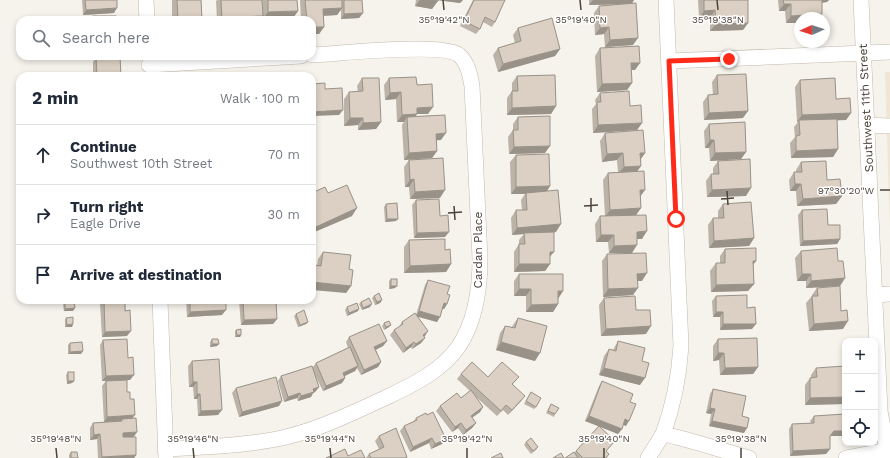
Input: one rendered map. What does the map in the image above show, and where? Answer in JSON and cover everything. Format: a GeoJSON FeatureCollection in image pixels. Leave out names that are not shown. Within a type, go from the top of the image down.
{"type":"FeatureCollection","features":[{"type":"Feature","properties":{"kind":"street"},"geometry":{"type":"LineString","coordinates":[[146,0],[147,16]]}},
{"type":"Feature","properties":{"kind":"street"},"geometry":{"type":"LineString","coordinates":[[648,458],[663,434],[671,413],[676,392],[681,346],[666,0]]}},
{"type":"Feature","properties":{"kind":"street","name":"Southwest 11th Street"},"geometry":{"type":"LineString","coordinates":[[861,0],[866,125],[883,295],[880,411],[889,452]]}},
{"type":"Feature","properties":{"kind":"street","name":"Cardan Place"},"geometry":{"type":"LineString","coordinates":[[166,454],[277,439],[336,421],[402,390],[431,374],[452,354],[470,324],[475,310],[478,294],[480,266],[472,86],[465,61],[458,54],[448,50],[439,49],[408,49],[316,55]]}},
{"type":"Feature","properties":{"kind":"street"},"geometry":{"type":"LineString","coordinates":[[669,61],[890,52]]}},
{"type":"Feature","properties":{"kind":"street"},"geometry":{"type":"LineString","coordinates":[[149,66],[241,60]]}},
{"type":"Feature","properties":{"kind":"street"},"geometry":{"type":"LineString","coordinates":[[866,125],[890,126]]}},
{"type":"Feature","properties":{"kind":"street"},"geometry":{"type":"LineString","coordinates":[[160,304],[166,454]]}},
{"type":"Feature","properties":{"kind":"street"},"geometry":{"type":"LineString","coordinates":[[663,434],[688,439],[749,458]]}},
{"type":"Feature","properties":{"kind":"street"},"geometry":{"type":"LineString","coordinates":[[846,458],[889,452]]}},
{"type":"Feature","properties":{"kind":"shaded area"},"geometry":{"type":"Polygon","coordinates":[[[885,72],[890,72],[890,232],[885,72]]]}},
{"type":"Feature","properties":{"kind":"building"},"geometry":{"type":"Polygon","coordinates":[[[85,0],[117,0],[117,8],[86,10],[85,0]]]}},
{"type":"Feature","properties":{"kind":"building"},"geometry":{"type":"Polygon","coordinates":[[[177,0],[201,0],[202,16],[178,16],[177,0]]]}},
{"type":"Feature","properties":{"kind":"building"},"geometry":{"type":"Polygon","coordinates":[[[221,0],[262,0],[263,16],[222,16],[221,0]]]}},
{"type":"Feature","properties":{"kind":"building"},"geometry":{"type":"Polygon","coordinates":[[[268,0],[297,0],[298,11],[268,12],[268,0]]]}},
{"type":"Feature","properties":{"kind":"building"},"geometry":{"type":"Polygon","coordinates":[[[305,0],[342,0],[342,8],[323,9],[324,27],[316,27],[316,16],[307,16],[305,0]]]}},
{"type":"Feature","properties":{"kind":"building"},"geometry":{"type":"Polygon","coordinates":[[[344,0],[362,0],[363,13],[344,14],[344,0]]]}},
{"type":"Feature","properties":{"kind":"building"},"geometry":{"type":"Polygon","coordinates":[[[474,0],[505,0],[495,22],[485,17],[480,29],[464,21],[474,0]]]}},
{"type":"Feature","properties":{"kind":"building"},"geometry":{"type":"Polygon","coordinates":[[[704,0],[748,0],[748,23],[716,24],[715,10],[704,11],[704,0]]]}},
{"type":"Feature","properties":{"kind":"building"},"geometry":{"type":"Polygon","coordinates":[[[783,0],[822,0],[822,12],[794,12],[794,16],[791,16],[791,4],[784,4],[783,0]]]}},
{"type":"Feature","properties":{"kind":"building"},"geometry":{"type":"Polygon","coordinates":[[[636,3],[638,38],[610,40],[609,27],[600,28],[599,6],[636,3]]]}},
{"type":"Feature","properties":{"kind":"building"},"geometry":{"type":"Polygon","coordinates":[[[552,18],[560,49],[503,64],[498,48],[521,41],[518,28],[552,18]]]}},
{"type":"Feature","properties":{"kind":"building"},"geometry":{"type":"Polygon","coordinates":[[[639,46],[640,63],[631,63],[632,83],[602,84],[600,48],[639,46]]]}},
{"type":"Feature","properties":{"kind":"building"},"geometry":{"type":"Polygon","coordinates":[[[96,60],[120,60],[121,72],[97,72],[96,60]]]}},
{"type":"Feature","properties":{"kind":"building"},"geometry":{"type":"Polygon","coordinates":[[[746,74],[748,111],[709,113],[708,95],[718,94],[717,75],[746,74]]]}},
{"type":"Feature","properties":{"kind":"building"},"geometry":{"type":"Polygon","coordinates":[[[555,75],[556,106],[512,108],[512,91],[518,91],[517,76],[555,75]]]}},
{"type":"Feature","properties":{"kind":"building"},"geometry":{"type":"Polygon","coordinates":[[[416,77],[417,85],[432,84],[433,107],[417,108],[417,114],[402,115],[401,92],[390,93],[389,78],[416,77]]]}},
{"type":"Feature","properties":{"kind":"building"},"geometry":{"type":"Polygon","coordinates":[[[362,78],[379,78],[381,122],[363,123],[363,118],[350,118],[349,92],[363,91],[362,78]]]}},
{"type":"Feature","properties":{"kind":"building"},"geometry":{"type":"Polygon","coordinates":[[[835,78],[836,99],[850,98],[851,113],[802,115],[800,80],[835,78]]]}},
{"type":"Feature","properties":{"kind":"building"},"geometry":{"type":"Polygon","coordinates":[[[325,83],[325,89],[342,88],[343,110],[316,112],[316,84],[325,83]]]}},
{"type":"Feature","properties":{"kind":"building"},"geometry":{"type":"Polygon","coordinates":[[[629,91],[630,106],[641,105],[642,123],[598,125],[597,102],[601,102],[600,93],[629,91]]]}},
{"type":"Feature","properties":{"kind":"building"},"geometry":{"type":"Polygon","coordinates":[[[445,115],[446,133],[436,134],[437,151],[409,153],[407,117],[445,115]]]}},
{"type":"Feature","properties":{"kind":"building"},"geometry":{"type":"Polygon","coordinates":[[[550,116],[550,146],[514,147],[513,130],[518,130],[518,117],[550,116]]]}},
{"type":"Feature","properties":{"kind":"building"},"geometry":{"type":"Polygon","coordinates":[[[837,119],[838,149],[796,151],[796,136],[800,135],[799,120],[837,119]]]}},
{"type":"Feature","properties":{"kind":"building"},"geometry":{"type":"Polygon","coordinates":[[[745,122],[746,152],[715,153],[714,140],[710,140],[709,124],[745,122]]]}},
{"type":"Feature","properties":{"kind":"building"},"geometry":{"type":"Polygon","coordinates":[[[643,130],[645,153],[640,153],[641,166],[624,167],[623,153],[607,154],[605,133],[643,130]]]}},
{"type":"Feature","properties":{"kind":"building"},"geometry":{"type":"Polygon","coordinates":[[[549,154],[550,186],[516,187],[516,155],[549,154]]]}},
{"type":"Feature","properties":{"kind":"building"},"geometry":{"type":"Polygon","coordinates":[[[443,158],[445,190],[415,192],[414,179],[410,180],[409,160],[443,158]]]}},
{"type":"Feature","properties":{"kind":"building"},"geometry":{"type":"Polygon","coordinates":[[[750,159],[751,188],[712,190],[711,174],[719,174],[718,161],[750,159]]]}},
{"type":"Feature","properties":{"kind":"building"},"geometry":{"type":"Polygon","coordinates":[[[826,161],[827,180],[840,179],[842,196],[803,199],[801,184],[795,184],[794,172],[802,172],[801,162],[826,161]]]}},
{"type":"Feature","properties":{"kind":"building"},"geometry":{"type":"Polygon","coordinates":[[[644,171],[645,190],[640,190],[641,208],[610,210],[608,173],[644,171]]]}},
{"type":"Feature","properties":{"kind":"building"},"geometry":{"type":"Polygon","coordinates":[[[347,185],[357,208],[316,227],[316,191],[325,187],[328,193],[347,185]]]}},
{"type":"Feature","properties":{"kind":"building"},"geometry":{"type":"Polygon","coordinates":[[[558,190],[561,224],[517,228],[516,210],[527,210],[526,193],[558,190]]]}},
{"type":"Feature","properties":{"kind":"building"},"geometry":{"type":"Polygon","coordinates":[[[439,199],[440,216],[448,215],[449,232],[417,233],[416,200],[439,199]]]}},
{"type":"Feature","properties":{"kind":"building"},"geometry":{"type":"Polygon","coordinates":[[[751,202],[754,238],[714,241],[713,218],[724,218],[723,204],[751,202]]]}},
{"type":"Feature","properties":{"kind":"building"},"geometry":{"type":"Polygon","coordinates":[[[397,203],[398,219],[387,219],[386,204],[397,203]]]}},
{"type":"Feature","properties":{"kind":"building"},"geometry":{"type":"Polygon","coordinates":[[[827,209],[828,225],[840,225],[840,239],[803,241],[802,210],[827,209]]]}},
{"type":"Feature","properties":{"kind":"building"},"geometry":{"type":"Polygon","coordinates":[[[646,215],[647,231],[637,232],[637,245],[614,246],[614,235],[601,235],[600,216],[646,215]]]}},
{"type":"Feature","properties":{"kind":"building"},"geometry":{"type":"Polygon","coordinates":[[[554,232],[554,252],[550,252],[550,264],[519,264],[519,244],[525,244],[524,233],[554,232]]]}},
{"type":"Feature","properties":{"kind":"building"},"geometry":{"type":"Polygon","coordinates":[[[445,239],[445,250],[450,249],[451,264],[410,266],[409,240],[445,239]]]}},
{"type":"Feature","properties":{"kind":"building"},"geometry":{"type":"Polygon","coordinates":[[[756,248],[756,261],[753,261],[754,284],[716,285],[716,263],[725,263],[725,249],[756,248]]]}},
{"type":"Feature","properties":{"kind":"building"},"geometry":{"type":"Polygon","coordinates":[[[837,248],[838,261],[843,261],[845,278],[811,281],[811,274],[802,274],[801,251],[837,248]]]}},
{"type":"Feature","properties":{"kind":"building"},"geometry":{"type":"Polygon","coordinates":[[[323,252],[351,255],[349,269],[353,270],[351,286],[316,282],[316,265],[321,266],[323,252]]]}},
{"type":"Feature","properties":{"kind":"building"},"geometry":{"type":"Polygon","coordinates":[[[646,253],[647,273],[637,274],[638,288],[608,289],[607,254],[646,253]]]}},
{"type":"Feature","properties":{"kind":"building"},"geometry":{"type":"Polygon","coordinates":[[[519,274],[563,274],[563,291],[558,291],[558,304],[531,305],[531,289],[519,289],[519,274]]]}},
{"type":"Feature","properties":{"kind":"building"},"geometry":{"type":"Polygon","coordinates":[[[391,279],[397,279],[397,286],[391,286],[391,279]]]}},
{"type":"Feature","properties":{"kind":"building"},"geometry":{"type":"Polygon","coordinates":[[[428,280],[450,286],[447,294],[450,295],[447,304],[444,303],[440,317],[419,311],[428,280]]]}},
{"type":"Feature","properties":{"kind":"building"},"geometry":{"type":"Polygon","coordinates":[[[840,286],[841,311],[847,310],[848,321],[814,324],[812,296],[818,296],[817,288],[840,286]]]}},
{"type":"Feature","properties":{"kind":"building"},"geometry":{"type":"Polygon","coordinates":[[[379,293],[382,300],[377,302],[374,296],[379,293]]]}},
{"type":"Feature","properties":{"kind":"building"},"geometry":{"type":"Polygon","coordinates":[[[747,295],[747,308],[755,307],[756,324],[723,324],[723,312],[716,312],[716,296],[747,295]]]}},
{"type":"Feature","properties":{"kind":"building"},"geometry":{"type":"Polygon","coordinates":[[[635,296],[636,310],[650,310],[651,326],[606,329],[604,298],[635,296]]]}},
{"type":"Feature","properties":{"kind":"building"},"geometry":{"type":"Polygon","coordinates":[[[369,298],[372,304],[363,308],[361,302],[369,298]]]}},
{"type":"Feature","properties":{"kind":"building"},"geometry":{"type":"Polygon","coordinates":[[[357,303],[359,309],[349,313],[347,307],[357,303]]]}},
{"type":"Feature","properties":{"kind":"building"},"geometry":{"type":"Polygon","coordinates":[[[65,304],[74,304],[75,308],[65,309],[65,304]]]}},
{"type":"Feature","properties":{"kind":"building"},"geometry":{"type":"Polygon","coordinates":[[[104,304],[125,304],[125,311],[130,310],[131,331],[105,332],[104,304]]]}},
{"type":"Feature","properties":{"kind":"building"},"geometry":{"type":"Polygon","coordinates":[[[190,304],[226,304],[226,310],[190,312],[190,304]]]}},
{"type":"Feature","properties":{"kind":"building"},"geometry":{"type":"Polygon","coordinates":[[[243,304],[276,304],[277,319],[244,320],[243,304]]]}},
{"type":"Feature","properties":{"kind":"building"},"geometry":{"type":"Polygon","coordinates":[[[304,310],[308,322],[300,325],[296,314],[304,310]]]}},
{"type":"Feature","properties":{"kind":"building"},"geometry":{"type":"Polygon","coordinates":[[[415,313],[428,331],[423,335],[425,338],[416,344],[414,342],[406,348],[394,330],[415,313]]]}},
{"type":"Feature","properties":{"kind":"building"},"geometry":{"type":"Polygon","coordinates":[[[73,317],[73,324],[67,325],[66,318],[73,317]]]}},
{"type":"Feature","properties":{"kind":"building"},"geometry":{"type":"Polygon","coordinates":[[[518,318],[547,326],[540,353],[501,342],[505,326],[515,328],[518,318]]]}},
{"type":"Feature","properties":{"kind":"building"},"geometry":{"type":"Polygon","coordinates":[[[389,321],[391,325],[386,327],[384,323],[389,321]]]}},
{"type":"Feature","properties":{"kind":"building"},"geometry":{"type":"Polygon","coordinates":[[[379,324],[387,341],[374,347],[381,362],[364,370],[349,337],[379,324]]]}},
{"type":"Feature","properties":{"kind":"building"},"geometry":{"type":"Polygon","coordinates":[[[241,329],[241,335],[237,335],[236,330],[241,329]]]}},
{"type":"Feature","properties":{"kind":"building"},"geometry":{"type":"Polygon","coordinates":[[[757,338],[758,367],[725,368],[724,353],[718,353],[718,339],[757,338]]]}},
{"type":"Feature","properties":{"kind":"building"},"geometry":{"type":"Polygon","coordinates":[[[127,339],[128,358],[133,357],[134,375],[106,376],[103,340],[127,339]]]}},
{"type":"Feature","properties":{"kind":"building"},"geometry":{"type":"Polygon","coordinates":[[[212,339],[218,339],[219,344],[212,344],[212,339]]]}},
{"type":"Feature","properties":{"kind":"building"},"geometry":{"type":"Polygon","coordinates":[[[618,341],[645,348],[642,361],[649,363],[645,378],[604,368],[609,349],[616,351],[618,341]]]}},
{"type":"Feature","properties":{"kind":"building"},"geometry":{"type":"Polygon","coordinates":[[[82,342],[83,351],[70,352],[70,343],[82,342]]]}},
{"type":"Feature","properties":{"kind":"building"},"geometry":{"type":"Polygon","coordinates":[[[350,347],[358,366],[343,373],[345,378],[326,386],[316,363],[350,347]]]}},
{"type":"Feature","properties":{"kind":"building"},"geometry":{"type":"Polygon","coordinates":[[[219,359],[222,410],[201,411],[200,394],[197,394],[197,382],[193,382],[192,361],[219,359]]]}},
{"type":"Feature","properties":{"kind":"building"},"geometry":{"type":"Polygon","coordinates":[[[472,362],[488,377],[502,362],[519,377],[512,384],[525,396],[512,410],[506,405],[501,411],[461,374],[472,362]]]}},
{"type":"Feature","properties":{"kind":"building"},"geometry":{"type":"Polygon","coordinates":[[[312,366],[319,387],[313,389],[314,392],[301,396],[300,393],[288,397],[281,376],[312,366]]]}},
{"type":"Feature","properties":{"kind":"building"},"geometry":{"type":"Polygon","coordinates":[[[842,366],[842,397],[810,398],[810,378],[817,377],[816,368],[842,366]]]}},
{"type":"Feature","properties":{"kind":"building"},"geometry":{"type":"Polygon","coordinates":[[[68,372],[74,372],[74,381],[68,381],[68,372]]]}},
{"type":"Feature","properties":{"kind":"building"},"geometry":{"type":"Polygon","coordinates":[[[276,377],[282,401],[242,412],[236,388],[276,377]]]}},
{"type":"Feature","properties":{"kind":"building"},"geometry":{"type":"Polygon","coordinates":[[[127,380],[127,392],[130,392],[130,399],[134,399],[135,415],[107,417],[106,381],[127,380]]]}},
{"type":"Feature","properties":{"kind":"building"},"geometry":{"type":"Polygon","coordinates":[[[602,381],[633,394],[630,402],[636,404],[629,421],[625,419],[622,429],[589,416],[602,381]]]}},
{"type":"Feature","properties":{"kind":"building"},"geometry":{"type":"Polygon","coordinates":[[[713,389],[746,396],[742,416],[749,418],[747,428],[712,421],[715,409],[710,408],[713,389]]]}},
{"type":"Feature","properties":{"kind":"building"},"geometry":{"type":"Polygon","coordinates":[[[471,390],[483,407],[471,416],[476,423],[466,430],[461,423],[455,427],[440,406],[457,393],[461,398],[471,390]]]}},
{"type":"Feature","properties":{"kind":"building"},"geometry":{"type":"Polygon","coordinates":[[[531,392],[541,398],[536,407],[526,401],[531,392]]]}},
{"type":"Feature","properties":{"kind":"building"},"geometry":{"type":"Polygon","coordinates":[[[551,404],[559,408],[555,414],[548,411],[551,404]]]}},
{"type":"Feature","properties":{"kind":"building"},"geometry":{"type":"Polygon","coordinates":[[[433,412],[446,439],[435,444],[432,438],[413,447],[404,426],[417,420],[416,418],[426,413],[427,415],[433,412]]]}},
{"type":"Feature","properties":{"kind":"building"},"geometry":{"type":"Polygon","coordinates":[[[842,414],[842,431],[834,431],[830,436],[830,449],[793,451],[792,424],[814,423],[814,416],[842,414]]]}},
{"type":"Feature","properties":{"kind":"building"},"geometry":{"type":"Polygon","coordinates":[[[136,418],[137,432],[123,433],[123,437],[136,437],[136,455],[102,457],[100,434],[94,435],[93,423],[122,421],[122,419],[136,418]]]}},
{"type":"Feature","properties":{"kind":"building"},"geometry":{"type":"Polygon","coordinates":[[[599,426],[615,441],[606,451],[609,454],[606,458],[583,458],[576,451],[599,426]]]}},
{"type":"Feature","properties":{"kind":"building"},"geometry":{"type":"Polygon","coordinates":[[[396,428],[407,457],[371,458],[369,454],[384,447],[379,436],[396,428]]]}},
{"type":"Feature","properties":{"kind":"building"},"geometry":{"type":"Polygon","coordinates":[[[531,438],[538,447],[533,451],[526,442],[531,438]]]}},
{"type":"Feature","properties":{"kind":"building"},"geometry":{"type":"Polygon","coordinates":[[[345,449],[348,456],[361,450],[365,458],[326,458],[345,449]]]}},
{"type":"Feature","properties":{"kind":"building"},"geometry":{"type":"Polygon","coordinates":[[[71,452],[77,452],[78,458],[71,458],[71,452]]]}},
{"type":"Feature","properties":{"kind":"building"},"geometry":{"type":"Polygon","coordinates":[[[574,452],[578,458],[565,458],[574,452]]]}},
{"type":"Feature","properties":{"kind":"building"},"geometry":{"type":"Polygon","coordinates":[[[501,453],[503,458],[491,458],[501,453]]]}},
{"type":"Feature","properties":{"kind":"building"},"geometry":{"type":"Polygon","coordinates":[[[561,453],[564,458],[553,458],[561,453]]]}},
{"type":"Feature","properties":{"kind":"route"},"geometry":{"type":"LineString","coordinates":[[676,219],[669,61],[729,59]]}}]}
